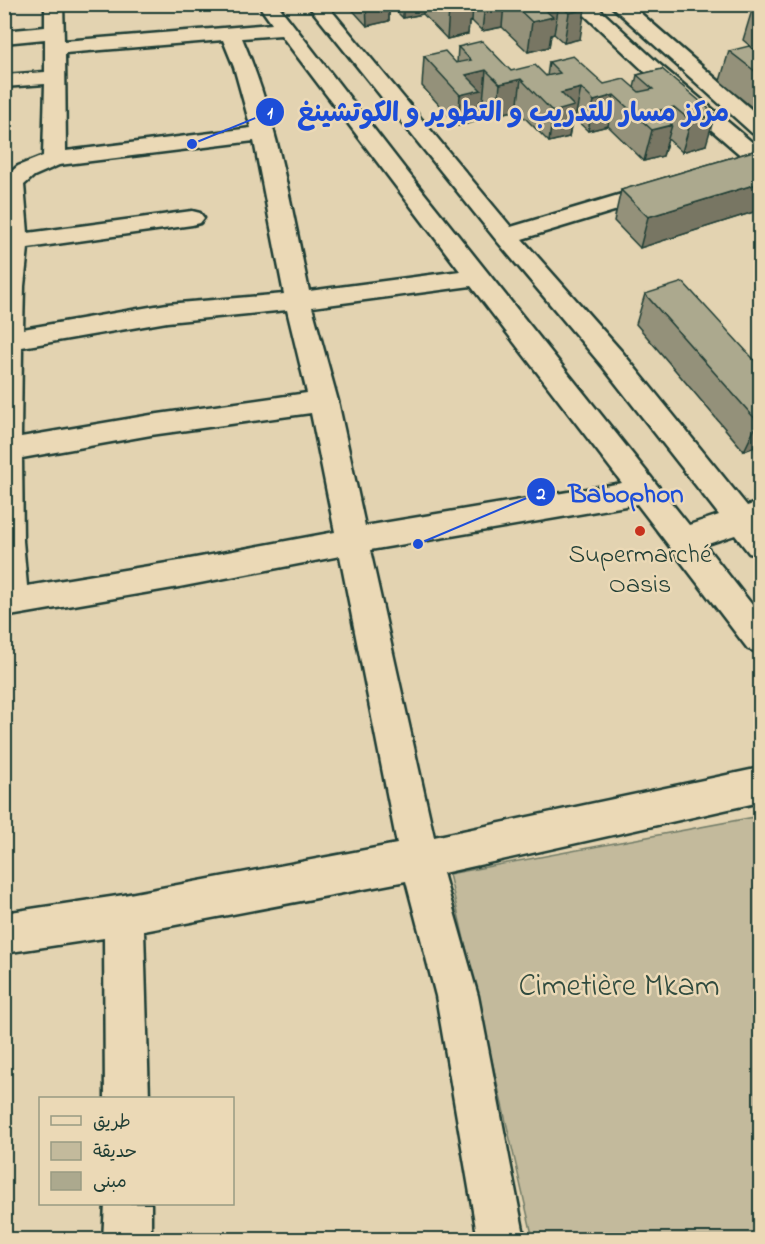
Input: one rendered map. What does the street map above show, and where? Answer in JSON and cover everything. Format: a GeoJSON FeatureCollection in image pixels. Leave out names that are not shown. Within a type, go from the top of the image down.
{"type":"FeatureCollection","features":[{"type":"Feature","properties":{"kind":"street"},"geometry":{"type":"LineString","coordinates":[[54,4],[57,119],[54,159]]}},
{"type":"Feature","properties":{"kind":"street"},"geometry":{"type":"LineString","coordinates":[[267,4],[284,29],[760,639]]}},
{"type":"Feature","properties":{"kind":"street"},"geometry":{"type":"LineString","coordinates":[[316,4],[506,236],[755,526],[681,540]]}},
{"type":"Feature","properties":{"kind":"street"},"geometry":{"type":"LineString","coordinates":[[582,4],[754,161]]}},
{"type":"Feature","properties":{"kind":"street"},"geometry":{"type":"LineString","coordinates":[[618,4],[760,128]]}},
{"type":"Feature","properties":{"kind":"street"},"geometry":{"type":"LineString","coordinates":[[4,37],[54,40],[230,34],[284,29]]}},
{"type":"Feature","properties":{"kind":"street"},"geometry":{"type":"LineString","coordinates":[[230,34],[244,67],[274,172],[298,301],[324,401],[419,857],[456,996],[502,1239]]}},
{"type":"Feature","properties":{"kind":"street"},"geometry":{"type":"LineString","coordinates":[[4,81],[55,77]]}},
{"type":"Feature","properties":{"kind":"street"},"geometry":{"type":"LineString","coordinates":[[262,134],[54,159],[26,171],[8,183],[17,242],[11,286],[9,340],[8,603],[645,491]]}},
{"type":"Feature","properties":{"kind":"street"},"geometry":{"type":"LineString","coordinates":[[506,236],[682,183]]}},
{"type":"Feature","properties":{"kind":"street"},"geometry":{"type":"LineString","coordinates":[[17,242],[192,218]]}},
{"type":"Feature","properties":{"kind":"street"},"geometry":{"type":"LineString","coordinates":[[9,340],[167,313],[298,301],[478,277]]}},
{"type":"Feature","properties":{"kind":"street"},"geometry":{"type":"LineString","coordinates":[[7,450],[151,425],[324,401]]}},
{"type":"Feature","properties":{"kind":"street"},"geometry":{"type":"LineString","coordinates":[[4,933],[124,915],[344,875],[760,785]]}},
{"type":"Feature","properties":{"kind":"street"},"geometry":{"type":"LineString","coordinates":[[124,915],[127,1097]]}},
{"type":"Feature","properties":{"kind":"street"},"geometry":{"type":"LineString","coordinates":[[127,1239],[128,1205]]}},
{"type":"Feature","properties":{"kind":"green space","name":"Cimetière Mkam"},"geometry":{"type":"Polygon","coordinates":[[[760,816],[760,1239],[533,1239],[449,874],[760,816]]]}},
{"type":"Feature","properties":{"kind":"building"},"geometry":{"type":"Polygon","coordinates":[[[445,4],[470,4],[449,9],[445,4]]]}},
{"type":"Feature","properties":{"kind":"building"},"geometry":{"type":"Polygon","coordinates":[[[513,4],[557,4],[543,8],[553,17],[532,22],[513,4]]]}},
{"type":"Feature","properties":{"kind":"building"},"geometry":{"type":"Polygon","coordinates":[[[559,4],[581,4],[585,9],[569,13],[559,4]]]}},
{"type":"Feature","properties":{"kind":"building"},"geometry":{"type":"Polygon","coordinates":[[[760,8],[760,16],[752,10],[760,8]]]}},
{"type":"Feature","properties":{"kind":"building"},"geometry":{"type":"Polygon","coordinates":[[[482,41],[511,71],[535,65],[546,76],[560,73],[549,62],[573,56],[604,84],[624,79],[639,92],[653,89],[637,75],[662,69],[715,114],[691,121],[674,107],[657,111],[672,125],[652,130],[614,95],[594,101],[581,88],[561,93],[574,106],[553,112],[521,79],[500,84],[486,70],[466,75],[481,90],[460,95],[424,56],[445,51],[456,63],[471,60],[458,47],[482,41]]]}},
{"type":"Feature","properties":{"kind":"building"},"geometry":{"type":"Polygon","coordinates":[[[749,46],[760,55],[760,75],[729,51],[749,46]]]}},
{"type":"Feature","properties":{"kind":"building"},"geometry":{"type":"Polygon","coordinates":[[[760,149],[760,183],[648,217],[621,190],[760,149]]]}},
{"type":"Feature","properties":{"kind":"building"},"geometry":{"type":"Polygon","coordinates":[[[683,282],[760,366],[760,421],[758,422],[645,294],[683,282]]]}},
{"type":"Feature","properties":{"kind":"place","name":"مركز مسار للتدريب و التطوير و الكوتشينغ"},"geometry":{"type":"Point","coordinates":[192,144]}},
{"type":"Feature","properties":{"kind":"place","name":"Supermarché Oasis"},"geometry":{"type":"Point","coordinates":[640,531]}},
{"type":"Feature","properties":{"kind":"place","name":"Babophon"},"geometry":{"type":"Point","coordinates":[418,544]}}]}
